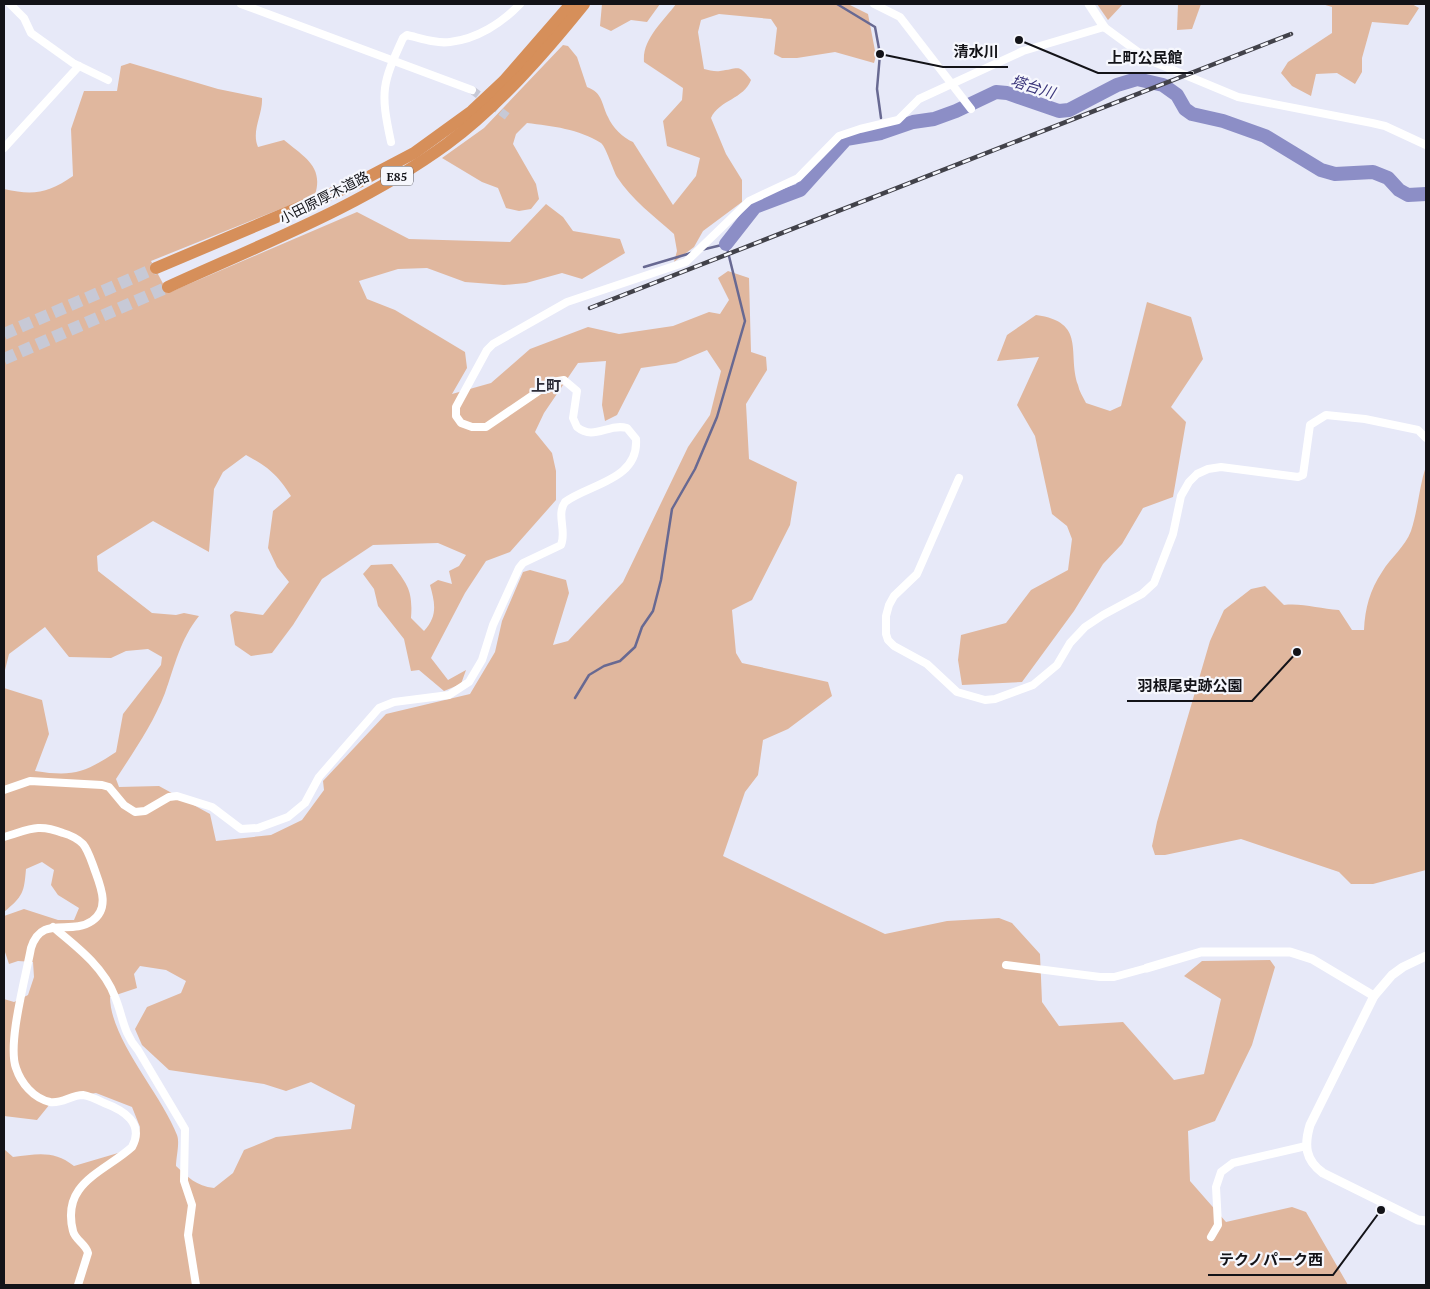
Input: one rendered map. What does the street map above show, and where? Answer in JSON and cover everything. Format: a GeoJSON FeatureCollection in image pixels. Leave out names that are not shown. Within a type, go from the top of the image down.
{"type":"FeatureCollection","features":[{"type":"Feature","properties":{"kind":"highway","name":"小田原厚木道路"},"geometry":{"type":"LineString","coordinates":[[156,268],[357,183],[414,153],[472,111],[504,81],[571,4]]}},
{"type":"Feature","properties":{"kind":"highway","name":"小田原厚木道路"},"geometry":{"type":"LineString","coordinates":[[168,288],[315,220],[421,162],[478,118],[511,88],[584,4]]}},
{"type":"Feature","properties":{"kind":"street"},"geometry":{"type":"LineString","coordinates":[[10,4],[24,18],[31,33],[79,66],[108,80]]}},
{"type":"Feature","properties":{"kind":"street"},"geometry":{"type":"LineString","coordinates":[[240,4],[472,90]]}},
{"type":"Feature","properties":{"kind":"street"},"geometry":{"type":"LineString","coordinates":[[391,142],[383,99],[385,82],[403,38],[408,35],[449,42],[490,29],[520,4]]}},
{"type":"Feature","properties":{"kind":"street"},"geometry":{"type":"LineString","coordinates":[[874,4],[900,17],[971,109]]}},
{"type":"Feature","properties":{"kind":"street"},"geometry":{"type":"LineString","coordinates":[[1089,4],[1104,28],[1149,60],[1238,97],[1372,122],[1426,145]]}},
{"type":"Feature","properties":{"kind":"street"},"geometry":{"type":"LineString","coordinates":[[4,790],[30,781],[102,785],[109,787],[126,808],[139,812],[148,810],[169,797],[177,796],[212,807],[234,826],[246,830],[283,820],[294,813],[308,798],[319,777],[379,708],[394,702],[449,695],[469,682],[482,660],[493,625],[518,568],[523,563],[560,545],[564,534],[561,509],[563,504],[615,478],[633,457],[636,440],[627,428],[614,427],[593,434],[577,427],[573,418],[576,391],[564,380],[552,382],[490,426],[472,427],[461,423],[456,416],[456,407],[489,346],[567,302],[686,262],[749,202],[798,178],[809,169],[839,136],[860,128],[898,120],[919,99],[1023,51],[1104,28]]}},
{"type":"Feature","properties":{"kind":"street"},"geometry":{"type":"LineString","coordinates":[[4,148],[79,66]]}},
{"type":"Feature","properties":{"kind":"street"},"geometry":{"type":"LineString","coordinates":[[959,478],[917,574],[894,596],[889,605],[886,616],[886,634],[888,640],[894,646],[927,664],[957,692],[985,700],[995,699],[1033,685],[1057,665],[1070,643],[1085,627],[1142,594],[1154,583],[1173,534],[1180,496],[1188,482],[1197,474],[1208,468],[1221,467],[1298,477],[1303,475],[1310,425],[1326,415],[1365,419],[1418,430],[1426,438]]}},
{"type":"Feature","properties":{"kind":"street"},"geometry":{"type":"LineString","coordinates":[[4,838],[44,826],[74,837],[86,848],[102,891],[102,909],[96,918],[82,926],[53,927],[38,934],[31,948],[12,1048],[16,1069],[28,1089],[48,1101],[61,1102],[83,1095],[121,1110],[132,1120],[136,1133],[132,1146],[79,1187],[74,1195],[71,1209],[73,1231],[88,1253],[78,1285]]}},
{"type":"Feature","properties":{"kind":"street"},"geometry":{"type":"LineString","coordinates":[[53,927],[94,963],[115,996],[129,1040],[138,1050],[185,1129],[184,1181],[191,1200],[188,1235],[196,1285]]}},
{"type":"Feature","properties":{"kind":"street"},"geometry":{"type":"LineString","coordinates":[[1006,965],[1100,977],[1129,974],[1201,952],[1290,952],[1312,959],[1374,996]]}},
{"type":"Feature","properties":{"kind":"street"},"geometry":{"type":"LineString","coordinates":[[1426,956],[1403,967],[1392,975],[1374,996],[1310,1125],[1306,1146],[1311,1162],[1323,1173],[1418,1220],[1426,1221]]}},
{"type":"Feature","properties":{"kind":"street"},"geometry":{"type":"LineString","coordinates":[[1212,1237],[1218,1225],[1216,1187],[1221,1172],[1234,1163],[1306,1146]]}},
{"type":"Feature","properties":{"kind":"shaded area"},"geometry":{"type":"Polygon","coordinates":[[[602,4],[660,4],[647,22],[631,20],[611,31],[600,26],[602,4]]]}},
{"type":"Feature","properties":{"kind":"shaded area"},"geometry":{"type":"Polygon","coordinates":[[[676,4],[848,4],[868,14],[876,56],[874,63],[835,52],[797,58],[782,58],[774,54],[777,28],[771,19],[719,14],[701,20],[698,32],[704,69],[718,71],[738,68],[751,80],[743,91],[720,107],[711,118],[726,154],[742,180],[742,202],[703,231],[694,247],[674,262],[677,251],[674,234],[629,193],[617,177],[603,145],[593,138],[565,129],[527,123],[516,134],[513,144],[536,184],[539,199],[531,209],[519,211],[506,208],[498,188],[482,182],[442,158],[484,128],[563,45],[568,46],[577,57],[587,87],[599,95],[610,121],[625,138],[633,142],[673,205],[696,176],[700,158],[667,146],[663,121],[682,100],[683,88],[644,62],[644,54],[650,38],[676,4]]]}},
{"type":"Feature","properties":{"kind":"shaded area"},"geometry":{"type":"Polygon","coordinates":[[[1097,4],[1123,4],[1108,20],[1097,4]]]}},
{"type":"Feature","properties":{"kind":"shaded area"},"geometry":{"type":"Polygon","coordinates":[[[1178,4],[1201,4],[1192,29],[1177,30],[1178,4]]]}},
{"type":"Feature","properties":{"kind":"shaded area"},"geometry":{"type":"Polygon","coordinates":[[[1322,4],[1412,4],[1419,8],[1408,25],[1372,22],[1362,58],[1362,72],[1355,84],[1337,73],[1316,74],[1311,96],[1292,86],[1281,73],[1288,62],[1332,33],[1332,7],[1322,4]]]}},
{"type":"Feature","properties":{"kind":"shaded area"},"geometry":{"type":"Polygon","coordinates":[[[130,63],[218,89],[262,98],[256,129],[258,147],[284,140],[305,157],[314,169],[317,177],[315,195],[151,261],[168,293],[357,212],[409,239],[510,242],[546,204],[563,217],[573,231],[620,239],[625,253],[582,279],[562,273],[526,283],[504,285],[465,282],[427,268],[398,269],[359,281],[367,299],[395,310],[465,352],[467,368],[452,394],[491,383],[530,349],[588,327],[619,334],[673,326],[709,312],[720,314],[729,300],[718,278],[728,271],[749,278],[751,352],[766,357],[767,370],[746,404],[749,459],[797,482],[790,525],[752,600],[732,610],[736,653],[742,663],[828,682],[832,696],[788,729],[763,740],[758,775],[745,792],[723,856],[885,934],[947,921],[999,918],[1012,923],[1040,954],[1042,1002],[1059,1026],[1123,1022],[1174,1080],[1204,1074],[1221,999],[1184,976],[1202,961],[1270,960],[1275,967],[1252,1045],[1215,1121],[1188,1131],[1190,1181],[1226,1222],[1292,1207],[1306,1212],[1348,1285],[4,1285],[4,1149],[13,1157],[38,1154],[52,1155],[74,1166],[135,1148],[140,1127],[132,1107],[96,1093],[54,1099],[37,1120],[4,1116],[4,999],[14,1002],[28,995],[34,977],[33,962],[18,961],[9,964],[4,949],[4,916],[24,909],[58,920],[74,920],[79,908],[58,895],[51,885],[54,870],[42,862],[26,869],[23,889],[19,898],[4,912],[4,688],[42,700],[49,734],[35,771],[59,774],[78,772],[95,765],[116,752],[123,714],[161,665],[162,657],[148,649],[126,651],[111,658],[69,657],[45,627],[9,654],[4,674],[4,189],[40,192],[56,186],[73,176],[71,129],[84,91],[117,91],[121,66],[130,63]],[[707,350],[676,363],[641,368],[617,415],[605,421],[602,405],[606,361],[578,363],[544,413],[535,432],[552,453],[556,471],[556,500],[510,552],[486,561],[465,593],[431,658],[448,680],[466,670],[461,684],[444,691],[419,670],[411,671],[404,639],[378,606],[374,589],[363,574],[371,565],[392,564],[408,589],[411,601],[411,618],[424,631],[432,620],[434,609],[430,585],[438,580],[452,584],[449,571],[459,566],[466,555],[438,543],[373,545],[322,579],[293,625],[272,653],[251,656],[235,645],[230,615],[235,611],[263,615],[289,582],[277,567],[268,548],[273,511],[291,496],[272,472],[246,455],[223,472],[214,489],[209,552],[153,521],[97,556],[98,571],[152,613],[176,615],[184,613],[199,616],[187,634],[155,716],[116,779],[119,787],[159,786],[210,814],[216,841],[271,835],[302,820],[324,790],[323,781],[386,714],[470,694],[495,652],[502,621],[523,572],[530,570],[566,580],[569,593],[553,645],[568,641],[623,582],[688,447],[710,415],[721,371],[707,350]],[[140,966],[134,974],[137,988],[110,997],[112,1013],[127,1049],[170,1119],[178,1138],[176,1166],[189,1177],[197,1183],[214,1188],[233,1173],[244,1150],[276,1137],[351,1129],[355,1105],[311,1082],[286,1091],[264,1084],[169,1070],[142,1045],[135,1029],[147,1007],[181,993],[186,981],[166,970],[140,966]]]}},
{"type":"Feature","properties":{"kind":"shaded area"},"geometry":{"type":"Polygon","coordinates":[[[1147,302],[1191,317],[1203,359],[1171,407],[1186,422],[1173,497],[1143,508],[1122,544],[1103,564],[1074,611],[1022,682],[962,685],[958,660],[961,635],[1006,623],[1031,590],[1068,570],[1072,539],[1067,526],[1052,514],[1035,436],[1017,405],[1039,357],[997,361],[1007,335],[1036,315],[1063,324],[1069,332],[1072,341],[1075,373],[1079,390],[1086,403],[1110,411],[1121,406],[1147,302]]]}},
{"type":"Feature","properties":{"kind":"shaded area"},"geometry":{"type":"Polygon","coordinates":[[[1426,466],[1426,870],[1373,884],[1351,884],[1339,872],[1241,839],[1165,855],[1155,855],[1152,846],[1157,822],[1210,641],[1224,610],[1251,589],[1265,586],[1284,605],[1339,610],[1352,630],[1364,630],[1371,592],[1411,531],[1426,466]]]}},
{"type":"Feature","properties":{"kind":"waterway"},"geometry":{"type":"LineString","coordinates":[[837,4],[875,27],[880,54],[877,89],[881,118]]}},
{"type":"Feature","properties":{"kind":"waterway","name":"塔台川"},"geometry":{"type":"LineString","coordinates":[[726,244],[755,207],[800,190],[846,139],[881,133],[913,122],[934,119],[996,92],[1007,93],[1059,111],[1069,110],[1117,85],[1137,79],[1163,85],[1177,95],[1185,109],[1192,114],[1223,121],[1265,136],[1321,170],[1335,174],[1373,172],[1388,178],[1399,190],[1408,195],[1426,194]]}},
{"type":"Feature","properties":{"kind":"waterway","name":"塔台川"},"geometry":{"type":"LineString","coordinates":[[881,128],[881,133]]}},
{"type":"Feature","properties":{"kind":"waterway"},"geometry":{"type":"LineString","coordinates":[[575,698],[589,675],[604,666],[620,661],[635,647],[642,627],[653,611],[661,580],[672,509],[695,469],[717,417],[745,321],[726,244],[701,250]]}},
{"type":"Feature","properties":{"kind":"waterway","name":"塔台川"},"geometry":{"type":"LineString","coordinates":[[644,267],[691,253]]}},
{"type":"Feature","properties":{"kind":"tunnel"},"geometry":{"type":"LineString","coordinates":[[472,90],[508,117]]}},
{"type":"Feature","properties":{"kind":"tunnel"},"geometry":{"type":"LineString","coordinates":[[4,334],[156,268]]}},
{"type":"Feature","properties":{"kind":"tunnel"},"geometry":{"type":"LineString","coordinates":[[4,359],[168,287]]}},
{"type":"Feature","properties":{"kind":"railway"},"geometry":{"type":"LineString","coordinates":[[590,308],[1291,34]]}},
{"type":"Feature","properties":{"kind":"place","name":"上町公民館"},"geometry":{"type":"Point","coordinates":[1019,40]}},
{"type":"Feature","properties":{"kind":"place","name":"清水川"},"geometry":{"type":"Point","coordinates":[880,54]}},
{"type":"Feature","properties":{"kind":"place","name":"羽根尾史跡公園"},"geometry":{"type":"Point","coordinates":[1297,652]}},
{"type":"Feature","properties":{"kind":"place","name":"テクノパーク西"},"geometry":{"type":"Point","coordinates":[1381,1210]}},
{"type":"Feature","properties":{"kind":"district","name":"上町"},"geometry":{"type":"Point","coordinates":[546,385]}}]}
